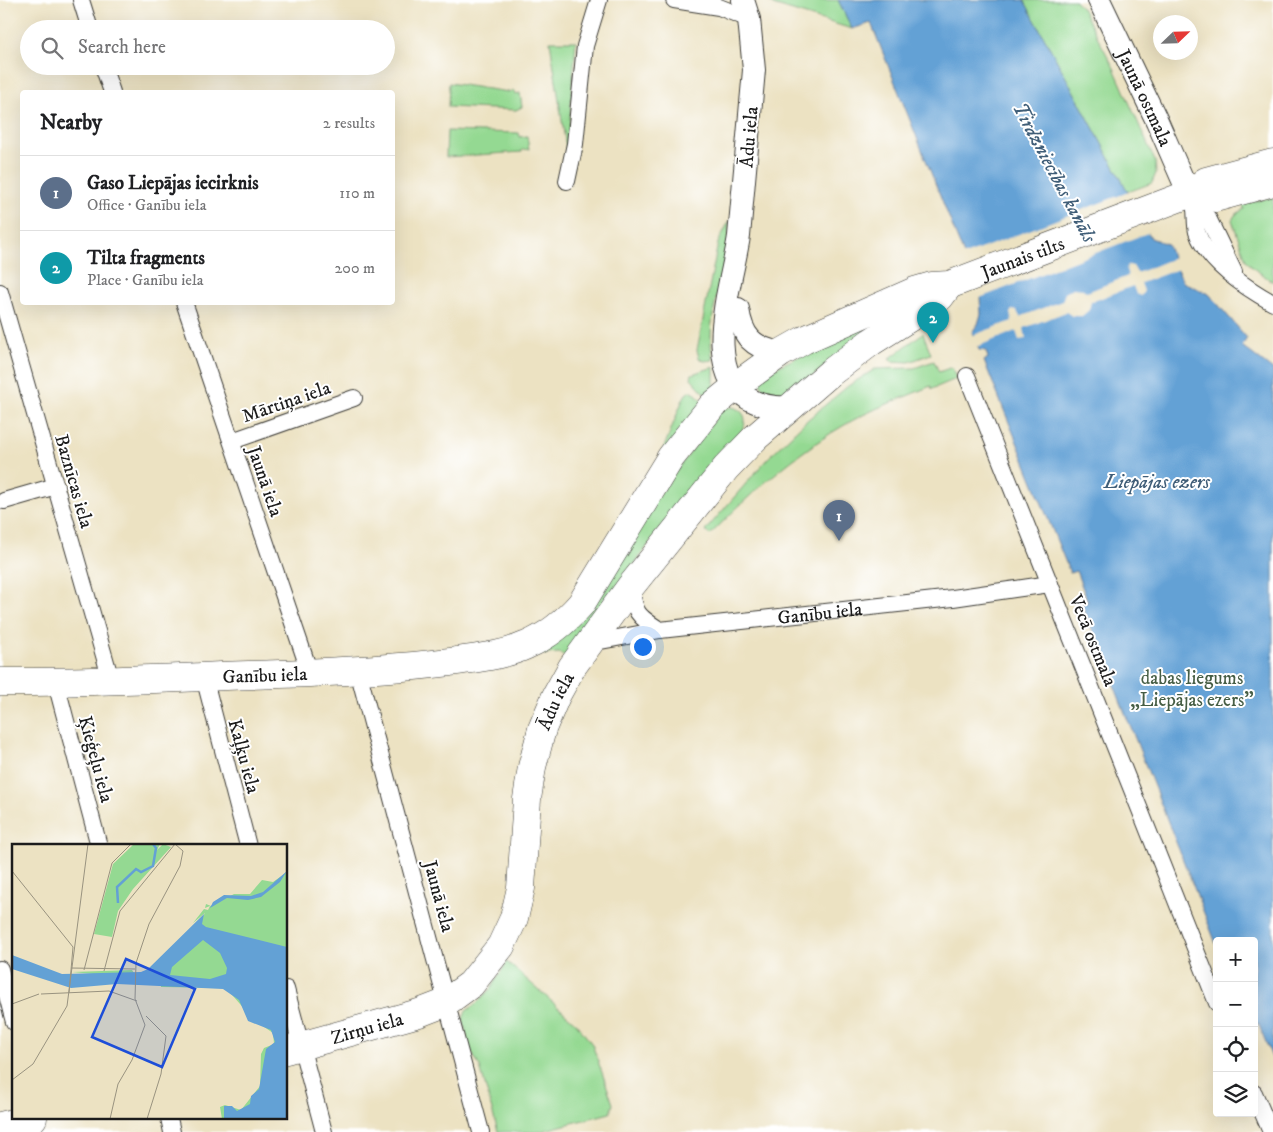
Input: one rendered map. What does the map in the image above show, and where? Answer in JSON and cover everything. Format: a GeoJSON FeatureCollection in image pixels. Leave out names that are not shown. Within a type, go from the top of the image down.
{"type":"FeatureCollection","features":[{"type":"Feature","properties":{"kind":"highway"},"geometry":{"type":"LineString","coordinates":[[1192,201],[1206,181],[1273,163]]}},
{"type":"Feature","properties":{"kind":"highway"},"geometry":{"type":"LineString","coordinates":[[1192,201],[1215,198],[1273,182]]}},
{"type":"Feature","properties":{"kind":"highway","name":"Jaunais tilts"},"geometry":{"type":"LineString","coordinates":[[949,285],[1151,208],[1192,201]]}},
{"type":"Feature","properties":{"kind":"highway"},"geometry":{"type":"LineString","coordinates":[[744,389],[781,353],[804,340],[915,291],[932,286],[949,285]]}},
{"type":"Feature","properties":{"kind":"highway"},"geometry":{"type":"LineString","coordinates":[[789,408],[830,373],[871,342],[940,297],[949,285]]}},
{"type":"Feature","properties":{"kind":"highway","name":"Ganību iela"},"geometry":{"type":"LineString","coordinates":[[0,682],[56,683],[358,671],[479,658],[505,653],[528,645],[552,632],[569,618],[581,604],[671,457],[712,406],[744,389]]}},
{"type":"Feature","properties":{"kind":"highway","name":"Ādu iela"},"geometry":{"type":"LineString","coordinates":[[446,1003],[471,984],[496,955],[514,918],[521,888],[527,799],[532,767],[542,729],[556,696],[572,667],[632,586],[726,468],[756,437],[789,408]]}},
{"type":"Feature","properties":{"kind":"highway","name":"Zirņu iela"},"geometry":{"type":"LineString","coordinates":[[294,1048],[419,1013],[446,1003]]}},
{"type":"Feature","properties":{"kind":"highway"},"geometry":{"type":"LineString","coordinates":[[0,1126],[25,1120]]}},
{"type":"Feature","properties":{"kind":"main road","name":"Jaunā ostmala"},"geometry":{"type":"LineString","coordinates":[[1099,0],[1157,120],[1192,201]]}},
{"type":"Feature","properties":{"kind":"main road","name":"Ādu iela"},"geometry":{"type":"LineString","coordinates":[[744,389],[725,365],[722,335],[727,291],[736,256],[754,70],[746,9]]}},
{"type":"Feature","properties":{"kind":"main road","name":"Ādu iela"},"geometry":{"type":"LineString","coordinates":[[736,256],[739,283],[738,356],[756,437]]}},
{"type":"Feature","properties":{"kind":"main road"},"geometry":{"type":"LineString","coordinates":[[738,309],[744,332],[754,344],[768,351],[781,353]]}},
{"type":"Feature","properties":{"kind":"main road"},"geometry":{"type":"LineString","coordinates":[[744,389],[767,406],[789,408]]}},
{"type":"Feature","properties":{"kind":"street"},"geometry":{"type":"LineString","coordinates":[[81,0],[87,20]]}},
{"type":"Feature","properties":{"kind":"street"},"geometry":{"type":"LineString","coordinates":[[567,181],[575,144],[585,46],[599,0]]}},
{"type":"Feature","properties":{"kind":"street"},"geometry":{"type":"LineString","coordinates":[[674,0],[746,9]]}},
{"type":"Feature","properties":{"kind":"street"},"geometry":{"type":"LineString","coordinates":[[106,75],[111,90]]}},
{"type":"Feature","properties":{"kind":"street"},"geometry":{"type":"LineString","coordinates":[[1192,201],[1197,231],[1203,245],[1240,282],[1273,303]]}},
{"type":"Feature","properties":{"kind":"street","name":"Baznīcas iela"},"geometry":{"type":"LineString","coordinates":[[0,292],[6,336],[56,486],[111,680]]}},
{"type":"Feature","properties":{"kind":"street","name":"Jaunā iela"},"geometry":{"type":"LineString","coordinates":[[185,305],[310,673]]}},
{"type":"Feature","properties":{"kind":"street","name":"Vecā ostmala"},"geometry":{"type":"LineString","coordinates":[[967,376],[1213,993]]}},
{"type":"Feature","properties":{"kind":"street","name":"Mārtiņa iela"},"geometry":{"type":"LineString","coordinates":[[232,441],[354,398]]}},
{"type":"Feature","properties":{"kind":"street"},"geometry":{"type":"LineString","coordinates":[[4,501],[56,486]]}},
{"type":"Feature","properties":{"kind":"street","name":"Ganību iela"},"geometry":{"type":"LineString","coordinates":[[590,643],[660,630],[953,598],[1050,584]]}},
{"type":"Feature","properties":{"kind":"street"},"geometry":{"type":"LineString","coordinates":[[632,586],[635,610],[646,621],[660,630]]}},
{"type":"Feature","properties":{"kind":"street","name":"Jaunā iela"},"geometry":{"type":"LineString","coordinates":[[358,671],[481,1132]]}},
{"type":"Feature","properties":{"kind":"street","name":"Kaļķu iela"},"geometry":{"type":"LineString","coordinates":[[204,677],[247,844]]}},
{"type":"Feature","properties":{"kind":"street","name":"Ķieģeļu iela"},"geometry":{"type":"LineString","coordinates":[[56,683],[98,844]]}},
{"type":"Feature","properties":{"kind":"street"},"geometry":{"type":"LineString","coordinates":[[0,968],[12,1014]]}},
{"type":"Feature","properties":{"kind":"street"},"geometry":{"type":"LineString","coordinates":[[288,1004],[294,1048],[324,1132]]}},
{"type":"Feature","properties":{"kind":"street"},"geometry":{"type":"LineString","coordinates":[[1258,1101],[1271,1132]]}},
{"type":"Feature","properties":{"kind":"green space"},"geometry":{"type":"Polygon","coordinates":[[[768,0],[838,0],[852,29],[773,5],[768,0]]]}},
{"type":"Feature","properties":{"kind":"green space"},"geometry":{"type":"Polygon","coordinates":[[[1024,0],[1075,0],[1082,8],[1114,68],[1155,161],[1156,173],[1152,183],[1128,192],[1024,0]]]}},
{"type":"Feature","properties":{"kind":"green space"},"geometry":{"type":"Polygon","coordinates":[[[550,41],[576,41],[567,154],[550,41]]]}},
{"type":"Feature","properties":{"kind":"green space"},"geometry":{"type":"Polygon","coordinates":[[[449,83],[509,92],[514,91],[515,94],[520,93],[522,107],[516,110],[448,107],[449,83]]]}},
{"type":"Feature","properties":{"kind":"green space"},"geometry":{"type":"Polygon","coordinates":[[[447,131],[519,133],[520,137],[527,136],[529,149],[522,150],[522,152],[446,157],[447,131]]]}},
{"type":"Feature","properties":{"kind":"green space"},"geometry":{"type":"Polygon","coordinates":[[[1273,197],[1273,282],[1253,268],[1246,260],[1232,220],[1235,215],[1244,209],[1243,204],[1273,197]]]}},
{"type":"Feature","properties":{"kind":"green space"},"geometry":{"type":"Polygon","coordinates":[[[729,221],[728,245],[711,332],[713,360],[704,361],[699,358],[697,350],[718,243],[729,221]]]}},
{"type":"Feature","properties":{"kind":"green space"},"geometry":{"type":"Polygon","coordinates":[[[894,311],[785,399],[773,399],[763,388],[760,382],[760,375],[894,311]]]}},
{"type":"Feature","properties":{"kind":"green space"},"geometry":{"type":"Polygon","coordinates":[[[923,333],[931,354],[909,362],[891,361],[889,359],[923,333]]]}},
{"type":"Feature","properties":{"kind":"green space"},"geometry":{"type":"Polygon","coordinates":[[[934,361],[939,372],[952,367],[956,379],[932,389],[931,386],[888,404],[842,427],[801,454],[763,484],[710,535],[705,531],[768,458],[806,421],[848,386],[875,369],[914,368],[934,361]]]}},
{"type":"Feature","properties":{"kind":"green space"},"geometry":{"type":"Polygon","coordinates":[[[714,367],[714,388],[708,397],[691,378],[692,374],[714,367]]]}},
{"type":"Feature","properties":{"kind":"green space"},"geometry":{"type":"Polygon","coordinates":[[[690,391],[695,393],[703,402],[659,460],[683,399],[690,391]]]}},
{"type":"Feature","properties":{"kind":"green space"},"geometry":{"type":"Polygon","coordinates":[[[733,407],[742,412],[744,417],[745,423],[742,432],[692,488],[628,572],[568,659],[559,653],[515,657],[547,646],[723,408],[733,407]]]}},
{"type":"Feature","properties":{"kind":"green space"},"geometry":{"type":"Polygon","coordinates":[[[507,962],[575,1022],[592,1044],[613,1104],[610,1113],[538,1132],[498,1132],[480,1067],[469,1048],[463,1019],[466,1011],[476,1004],[491,988],[507,962]]]}},
{"type":"Feature","properties":{"kind":"water"},"geometry":{"type":"Polygon","coordinates":[[[838,0],[1024,0],[1151,238],[1167,244],[1183,282],[1209,294],[1247,338],[1242,346],[1273,370],[1273,1060],[1258,1023],[1258,937],[1213,937],[1082,604],[1088,602],[1076,571],[1070,573],[984,361],[988,358],[986,351],[979,350],[972,332],[978,324],[981,314],[980,298],[964,255],[871,23],[852,29],[838,0]]]}},
{"type":"Feature","properties":{"kind":"pier"},"geometry":{"type":"Polygon","coordinates":[[[1131,191],[1150,232],[977,299],[962,256],[1131,191]]]}},
{"type":"Feature","properties":{"kind":"pier"},"geometry":{"type":"Polygon","coordinates":[[[1176,257],[1181,268],[1141,283],[1144,291],[1141,296],[1136,294],[1133,286],[1091,302],[1089,310],[1082,316],[1072,316],[1066,312],[1024,328],[1026,339],[1019,340],[1016,331],[976,347],[971,336],[1012,321],[1010,313],[1012,310],[1017,311],[1020,317],[1062,301],[1065,293],[1073,288],[1083,289],[1087,292],[1128,276],[1126,269],[1128,265],[1133,266],[1137,273],[1176,257]]]}},
{"type":"Feature","properties":{"kind":"place","name":"Tilta fragments"},"geometry":{"type":"Point","coordinates":[933,343]}},
{"type":"Feature","properties":{"kind":"place","name":"Gaso Liepājas iecirknis"},"geometry":{"type":"Point","coordinates":[839,541]}},
{"type":"Feature","properties":{"kind":"water label","name":"Tirdzniecības kanāls"},"geometry":{"type":"Point","coordinates":[1055,172]}},
{"type":"Feature","properties":{"kind":"water label","name":"Liepājas ezers"},"geometry":{"type":"Point","coordinates":[1157,481]}},
{"type":"Feature","properties":{"kind":"park label","name":"dabas liegums „Liepājas ezers”"},"geometry":{"type":"Point","coordinates":[1192,688]}}]}
